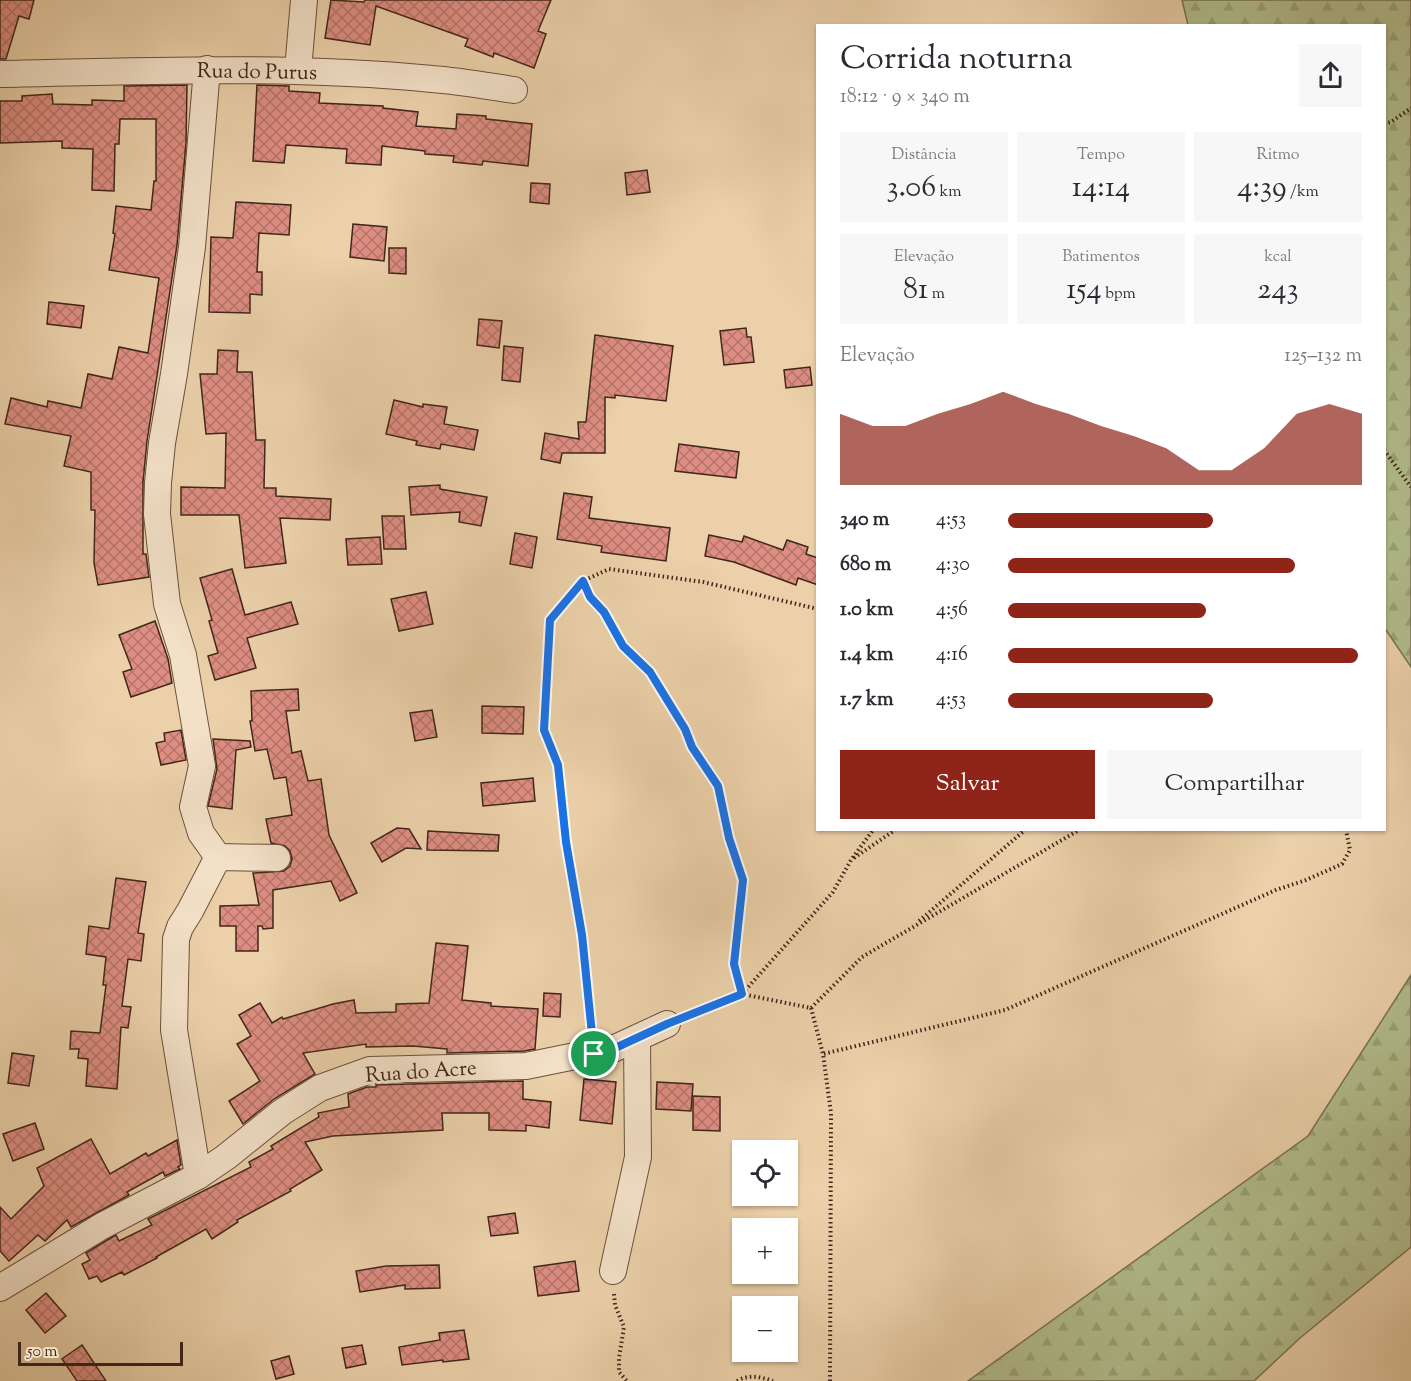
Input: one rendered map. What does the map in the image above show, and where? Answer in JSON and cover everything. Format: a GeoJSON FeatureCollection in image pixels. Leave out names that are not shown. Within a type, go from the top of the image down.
{"type":"FeatureCollection","features":[{"type":"Feature","properties":{"kind":"street"},"geometry":{"type":"LineString","coordinates":[[298,70],[304,0]]}},
{"type":"Feature","properties":{"kind":"street"},"geometry":{"type":"LineString","coordinates":[[207,69],[192,247],[162,443],[158,514],[167,604],[183,655],[202,766],[193,807],[201,834],[218,857]]}},
{"type":"Feature","properties":{"kind":"street","name":"Rua do Purus"},"geometry":{"type":"LineString","coordinates":[[0,74],[207,69],[298,70],[434,79],[513,90]]}},
{"type":"Feature","properties":{"kind":"street"},"geometry":{"type":"LineString","coordinates":[[218,857],[277,858]]}},
{"type":"Feature","properties":{"kind":"street"},"geometry":{"type":"LineString","coordinates":[[198,1176],[174,1030],[176,939],[180,927],[218,857]]}},
{"type":"Feature","properties":{"kind":"street","name":"Rua do Acre"},"geometry":{"type":"LineString","coordinates":[[0,1288],[102,1226],[198,1176],[226,1157],[282,1112],[320,1089],[370,1070],[526,1066],[594,1054],[637,1039],[667,1024]]}},
{"type":"Feature","properties":{"kind":"street"},"geometry":{"type":"LineString","coordinates":[[613,1271],[638,1157],[637,1039]]}},
{"type":"Feature","properties":{"kind":"path"},"geometry":{"type":"LineString","coordinates":[[1386,123],[1411,108]]}},
{"type":"Feature","properties":{"kind":"path"},"geometry":{"type":"LineString","coordinates":[[1386,453],[1411,488]]}},
{"type":"Feature","properties":{"kind":"path"},"geometry":{"type":"LineString","coordinates":[[594,1054],[582,935],[566,842],[558,765],[544,730],[550,620],[583,581],[609,569],[703,582],[816,609]]}},
{"type":"Feature","properties":{"kind":"path"},"geometry":{"type":"LineString","coordinates":[[583,581],[590,597],[604,612],[623,646],[650,672],[685,729],[692,747],[718,786],[729,838],[743,880],[734,964],[742,994]]}},
{"type":"Feature","properties":{"kind":"path"},"geometry":{"type":"LineString","coordinates":[[667,1024],[742,994],[833,892],[851,860],[872,831]]}},
{"type":"Feature","properties":{"kind":"path"},"geometry":{"type":"LineString","coordinates":[[851,860],[894,831]]}},
{"type":"Feature","properties":{"kind":"path"},"geometry":{"type":"LineString","coordinates":[[911,928],[1024,831]]}},
{"type":"Feature","properties":{"kind":"path"},"geometry":{"type":"LineString","coordinates":[[811,1008],[861,957],[1077,831]]}},
{"type":"Feature","properties":{"kind":"path"},"geometry":{"type":"LineString","coordinates":[[823,1054],[1005,1010],[1276,890],[1342,864],[1350,850],[1346,831]]}},
{"type":"Feature","properties":{"kind":"path"},"geometry":{"type":"LineString","coordinates":[[742,994],[811,1008]]}},
{"type":"Feature","properties":{"kind":"path"},"geometry":{"type":"LineString","coordinates":[[811,1008],[823,1054],[831,1113],[830,1381]]}},
{"type":"Feature","properties":{"kind":"path"},"geometry":{"type":"LineString","coordinates":[[613,1271],[615,1305],[624,1327],[619,1371],[627,1381]]}},
{"type":"Feature","properties":{"kind":"path"},"geometry":{"type":"LineString","coordinates":[[737,1381],[743,1378],[759,1377],[773,1381]]}},
{"type":"Feature","properties":{"kind":"green space"},"geometry":{"type":"Polygon","coordinates":[[[1182,0],[1411,0],[1411,667],[1386,630],[1386,24],[1188,24],[1182,0]]]}},
{"type":"Feature","properties":{"kind":"green space"},"geometry":{"type":"Polygon","coordinates":[[[1411,975],[1411,1247],[1300,1338],[1254,1381],[968,1381],[1308,1136],[1411,975]]]}},
{"type":"Feature","properties":{"kind":"building"},"geometry":{"type":"Polygon","coordinates":[[[0,0],[34,0],[29,19],[19,16],[6,59],[0,59],[0,0]]]}},
{"type":"Feature","properties":{"kind":"building"},"geometry":{"type":"Polygon","coordinates":[[[331,0],[364,2],[365,0],[551,0],[538,31],[546,34],[534,68],[494,53],[493,57],[465,46],[468,39],[376,6],[370,45],[325,38],[331,0]]]}},
{"type":"Feature","properties":{"kind":"building"},"geometry":{"type":"Polygon","coordinates":[[[187,85],[186,143],[177,245],[147,441],[143,482],[143,554],[146,554],[149,577],[98,585],[94,563],[95,510],[91,510],[91,472],[64,466],[71,436],[5,424],[11,398],[47,407],[48,401],[81,408],[88,374],[112,379],[119,347],[148,353],[159,278],[109,270],[115,234],[113,233],[116,206],[151,210],[154,181],[156,181],[156,119],[120,119],[119,144],[115,144],[114,191],[92,190],[93,149],[62,148],[62,141],[0,143],[0,101],[22,101],[22,96],[52,94],[53,104],[92,105],[92,100],[124,101],[124,86],[187,85]]]}},
{"type":"Feature","properties":{"kind":"building"},"geometry":{"type":"Polygon","coordinates":[[[257,85],[289,86],[289,91],[320,93],[319,103],[383,106],[383,108],[418,112],[416,126],[456,129],[457,114],[486,116],[486,119],[532,124],[528,166],[483,161],[482,165],[453,162],[454,156],[425,154],[425,151],[382,146],[381,165],[346,163],[347,149],[286,145],[284,163],[253,161],[257,85]]]}},
{"type":"Feature","properties":{"kind":"building"},"geometry":{"type":"Polygon","coordinates":[[[647,170],[650,192],[627,195],[625,173],[647,170]]]}},
{"type":"Feature","properties":{"kind":"building"},"geometry":{"type":"Polygon","coordinates":[[[531,183],[550,184],[549,204],[530,202],[531,183]]]}},
{"type":"Feature","properties":{"kind":"building"},"geometry":{"type":"Polygon","coordinates":[[[236,202],[291,205],[289,235],[259,233],[257,272],[262,272],[262,295],[250,294],[250,313],[209,312],[211,237],[233,238],[236,202]]]}},
{"type":"Feature","properties":{"kind":"building"},"geometry":{"type":"Polygon","coordinates":[[[353,224],[387,227],[384,261],[350,257],[353,224]]]}},
{"type":"Feature","properties":{"kind":"building"},"geometry":{"type":"Polygon","coordinates":[[[389,248],[406,248],[406,274],[389,273],[389,248]]]}},
{"type":"Feature","properties":{"kind":"building"},"geometry":{"type":"Polygon","coordinates":[[[49,302],[84,306],[81,328],[47,324],[49,302]]]}},
{"type":"Feature","properties":{"kind":"building"},"geometry":{"type":"Polygon","coordinates":[[[479,319],[502,321],[499,348],[477,345],[479,319]]]}},
{"type":"Feature","properties":{"kind":"building"},"geometry":{"type":"Polygon","coordinates":[[[746,328],[747,337],[751,337],[754,362],[724,365],[720,331],[746,328]]]}},
{"type":"Feature","properties":{"kind":"building"},"geometry":{"type":"Polygon","coordinates":[[[595,335],[673,346],[666,401],[615,395],[615,398],[605,397],[605,453],[562,453],[560,463],[541,459],[545,433],[579,439],[578,422],[586,422],[595,335]]]}},
{"type":"Feature","properties":{"kind":"building"},"geometry":{"type":"Polygon","coordinates":[[[504,346],[523,348],[520,382],[502,380],[504,346]]]}},
{"type":"Feature","properties":{"kind":"building"},"geometry":{"type":"Polygon","coordinates":[[[218,350],[238,351],[237,372],[252,372],[256,440],[265,440],[264,488],[276,488],[276,496],[331,499],[330,520],[280,518],[286,563],[245,568],[239,515],[181,515],[181,487],[225,488],[226,433],[206,434],[200,374],[217,374],[218,350]]]}},
{"type":"Feature","properties":{"kind":"building"},"geometry":{"type":"Polygon","coordinates":[[[810,367],[812,385],[786,388],[784,370],[810,367]]]}},
{"type":"Feature","properties":{"kind":"building"},"geometry":{"type":"Polygon","coordinates":[[[394,400],[423,407],[423,404],[447,407],[444,424],[478,430],[474,450],[441,444],[440,449],[416,445],[417,441],[386,434],[394,400]]]}},
{"type":"Feature","properties":{"kind":"building"},"geometry":{"type":"Polygon","coordinates":[[[679,444],[739,452],[736,478],[675,471],[679,444]]]}},
{"type":"Feature","properties":{"kind":"building"},"geometry":{"type":"Polygon","coordinates":[[[440,485],[440,489],[487,497],[481,526],[459,522],[460,512],[411,515],[409,487],[440,485]]]}},
{"type":"Feature","properties":{"kind":"building"},"geometry":{"type":"Polygon","coordinates":[[[564,493],[592,497],[589,518],[670,528],[666,561],[601,552],[602,546],[557,539],[564,493]]]}},
{"type":"Feature","properties":{"kind":"building"},"geometry":{"type":"Polygon","coordinates":[[[382,516],[404,516],[406,549],[384,549],[382,516]]]}},
{"type":"Feature","properties":{"kind":"building"},"geometry":{"type":"Polygon","coordinates":[[[515,533],[537,537],[532,568],[510,564],[515,533]]]}},
{"type":"Feature","properties":{"kind":"building"},"geometry":{"type":"Polygon","coordinates":[[[709,535],[742,542],[744,536],[783,550],[787,540],[808,547],[806,554],[816,557],[816,584],[798,578],[796,585],[734,562],[705,556],[709,535]]]}},
{"type":"Feature","properties":{"kind":"building"},"geometry":{"type":"Polygon","coordinates":[[[380,537],[382,564],[348,565],[346,539],[380,537]]]}},
{"type":"Feature","properties":{"kind":"building"},"geometry":{"type":"Polygon","coordinates":[[[232,569],[245,615],[291,602],[298,624],[247,638],[256,668],[215,680],[208,656],[218,653],[209,621],[212,620],[200,578],[232,569]]]}},
{"type":"Feature","properties":{"kind":"building"},"geometry":{"type":"Polygon","coordinates":[[[426,592],[433,624],[399,631],[391,599],[426,592]]]}},
{"type":"Feature","properties":{"kind":"building"},"geometry":{"type":"Polygon","coordinates":[[[155,621],[168,659],[172,683],[131,697],[123,672],[132,669],[119,635],[155,621]]]}},
{"type":"Feature","properties":{"kind":"building"},"geometry":{"type":"Polygon","coordinates":[[[298,689],[299,710],[286,711],[292,753],[301,751],[308,781],[321,779],[329,835],[357,893],[340,901],[331,881],[273,890],[273,928],[263,929],[262,926],[258,926],[258,951],[236,951],[236,926],[220,926],[220,906],[259,905],[253,873],[284,871],[290,866],[292,859],[290,851],[285,846],[271,843],[266,819],[292,815],[286,777],[274,779],[267,749],[255,751],[250,721],[252,721],[251,691],[298,689]]]}},
{"type":"Feature","properties":{"kind":"building"},"geometry":{"type":"Polygon","coordinates":[[[482,706],[524,707],[523,734],[482,733],[482,706]]]}},
{"type":"Feature","properties":{"kind":"building"},"geometry":{"type":"Polygon","coordinates":[[[432,710],[437,737],[415,741],[410,713],[432,710]]]}},
{"type":"Feature","properties":{"kind":"building"},"geometry":{"type":"Polygon","coordinates":[[[181,730],[186,760],[161,765],[156,743],[165,741],[164,733],[181,730]]]}},
{"type":"Feature","properties":{"kind":"building"},"geometry":{"type":"Polygon","coordinates":[[[213,739],[250,741],[251,747],[236,750],[232,809],[208,806],[217,769],[213,739]]]}},
{"type":"Feature","properties":{"kind":"building"},"geometry":{"type":"Polygon","coordinates":[[[533,778],[535,801],[483,806],[481,783],[533,778]]]}},
{"type":"Feature","properties":{"kind":"building"},"geometry":{"type":"Polygon","coordinates":[[[397,828],[409,829],[421,849],[406,848],[382,862],[371,843],[397,828]]]}},
{"type":"Feature","properties":{"kind":"building"},"geometry":{"type":"Polygon","coordinates":[[[428,831],[499,835],[498,851],[427,850],[428,831]]]}},
{"type":"Feature","properties":{"kind":"building"},"geometry":{"type":"Polygon","coordinates":[[[116,878],[146,882],[138,933],[144,934],[141,961],[128,959],[122,1006],[131,1007],[128,1028],[121,1027],[117,1089],[86,1086],[88,1059],[78,1058],[79,1049],[70,1049],[71,1031],[100,1033],[106,985],[103,985],[106,957],[86,954],[89,926],[109,929],[116,878]]]}},
{"type":"Feature","properties":{"kind":"building"},"geometry":{"type":"Polygon","coordinates":[[[436,943],[468,946],[462,1000],[491,1003],[491,1006],[538,1009],[535,1049],[447,1053],[447,1049],[413,1046],[366,1047],[366,1044],[303,1053],[315,1074],[274,1099],[243,1124],[229,1101],[260,1081],[237,1044],[251,1036],[239,1015],[260,1003],[272,1023],[282,1017],[283,1019],[354,1000],[356,1013],[396,1012],[396,1004],[429,1003],[436,943]]]}},
{"type":"Feature","properties":{"kind":"building"},"geometry":{"type":"Polygon","coordinates":[[[544,993],[561,994],[560,1017],[543,1016],[544,993]]]}},
{"type":"Feature","properties":{"kind":"building"},"geometry":{"type":"Polygon","coordinates":[[[12,1053],[34,1056],[29,1086],[8,1083],[12,1053]]]}},
{"type":"Feature","properties":{"kind":"building"},"geometry":{"type":"Polygon","coordinates":[[[584,1079],[616,1082],[612,1124],[580,1120],[584,1079]]]}},
{"type":"Feature","properties":{"kind":"building"},"geometry":{"type":"Polygon","coordinates":[[[523,1081],[523,1099],[551,1102],[549,1128],[526,1125],[526,1131],[489,1130],[489,1113],[442,1113],[443,1130],[333,1136],[305,1142],[322,1170],[290,1189],[291,1191],[237,1220],[238,1222],[212,1239],[206,1229],[124,1275],[122,1272],[101,1282],[97,1276],[89,1279],[82,1264],[90,1260],[86,1253],[109,1239],[116,1235],[119,1241],[152,1225],[148,1219],[251,1167],[249,1162],[273,1149],[271,1146],[319,1117],[318,1113],[349,1107],[348,1094],[367,1087],[376,1087],[376,1085],[523,1081]]]}},
{"type":"Feature","properties":{"kind":"building"},"geometry":{"type":"Polygon","coordinates":[[[657,1082],[693,1084],[691,1111],[656,1109],[657,1082]]]}},
{"type":"Feature","properties":{"kind":"building"},"geometry":{"type":"Polygon","coordinates":[[[693,1096],[720,1097],[720,1131],[693,1130],[693,1096]]]}},
{"type":"Feature","properties":{"kind":"building"},"geometry":{"type":"Polygon","coordinates":[[[35,1123],[44,1149],[13,1161],[3,1134],[35,1123]]]}},
{"type":"Feature","properties":{"kind":"building"},"geometry":{"type":"Polygon","coordinates":[[[91,1139],[110,1174],[146,1153],[148,1156],[177,1140],[180,1169],[165,1176],[163,1172],[127,1192],[129,1195],[71,1227],[67,1220],[45,1241],[38,1235],[9,1261],[0,1251],[0,1207],[11,1219],[44,1186],[37,1168],[91,1139]]]}},
{"type":"Feature","properties":{"kind":"building"},"geometry":{"type":"Polygon","coordinates":[[[515,1213],[518,1233],[491,1236],[488,1217],[515,1213]]]}},
{"type":"Feature","properties":{"kind":"building"},"geometry":{"type":"Polygon","coordinates":[[[575,1261],[579,1291],[538,1296],[534,1267],[575,1261]]]}},
{"type":"Feature","properties":{"kind":"building"},"geometry":{"type":"Polygon","coordinates":[[[439,1265],[440,1288],[405,1289],[405,1285],[360,1292],[356,1271],[386,1266],[439,1265]]]}},
{"type":"Feature","properties":{"kind":"building"},"geometry":{"type":"Polygon","coordinates":[[[46,1293],[66,1316],[45,1333],[26,1310],[46,1293]]]}},
{"type":"Feature","properties":{"kind":"building"},"geometry":{"type":"Polygon","coordinates":[[[464,1330],[469,1359],[402,1365],[399,1347],[440,1340],[439,1333],[464,1330]]]}},
{"type":"Feature","properties":{"kind":"building"},"geometry":{"type":"Polygon","coordinates":[[[82,1345],[106,1381],[77,1381],[62,1359],[82,1345]]]}},
{"type":"Feature","properties":{"kind":"building"},"geometry":{"type":"Polygon","coordinates":[[[362,1345],[366,1364],[346,1368],[342,1348],[362,1345]]]}},
{"type":"Feature","properties":{"kind":"building"},"geometry":{"type":"Polygon","coordinates":[[[289,1356],[294,1374],[276,1379],[271,1361],[289,1356]]]}},
{"type":"Feature","properties":{"kind":"route"},"geometry":{"type":"LineString","coordinates":[[583,581],[590,597],[604,612],[623,646],[650,672],[685,729],[692,747],[718,786],[729,838],[743,880],[734,964],[742,994],[667,1024],[613,1049],[594,1054],[582,935],[566,842],[558,765],[544,730],[550,620],[583,581]]}}]}
